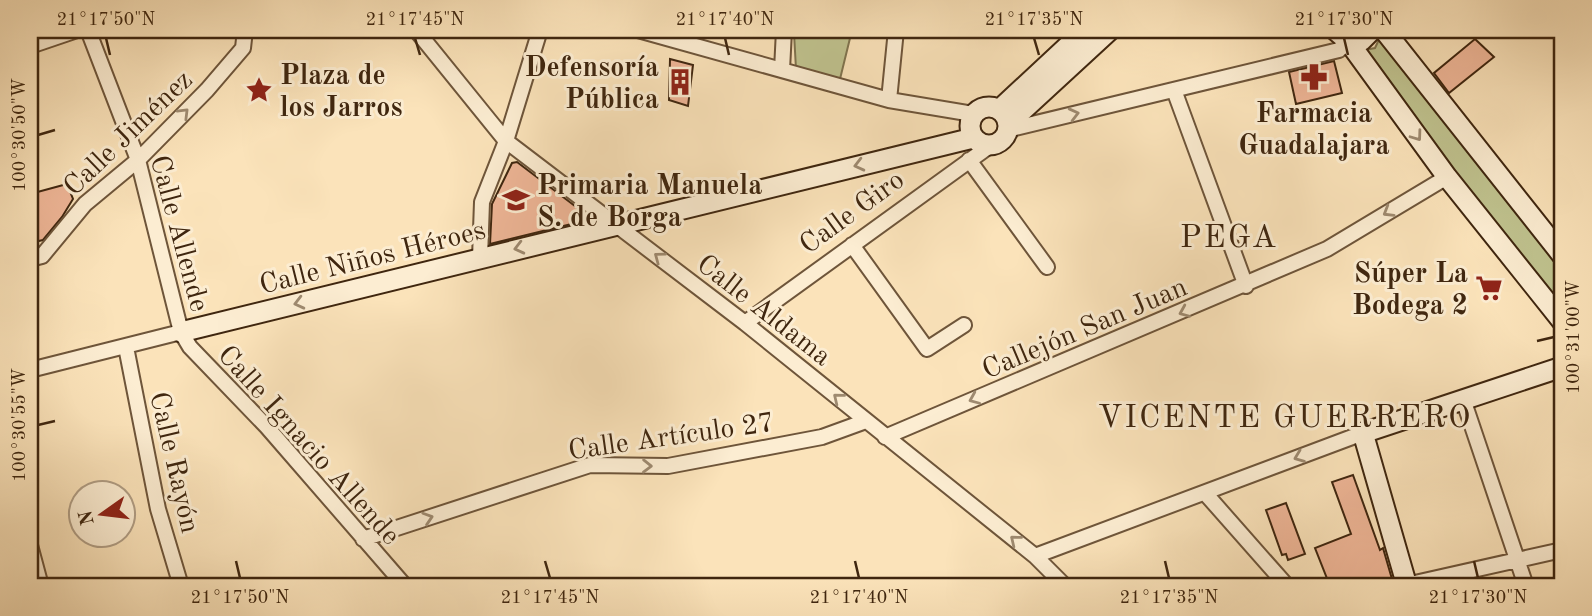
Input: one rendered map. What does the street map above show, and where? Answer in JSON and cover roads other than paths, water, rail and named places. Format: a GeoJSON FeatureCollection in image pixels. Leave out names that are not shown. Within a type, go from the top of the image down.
{"type":"FeatureCollection","features":[{"type":"Feature","properties":{"kind":"street"},"geometry":{"type":"LineString","coordinates":[[30,46],[78,30]]}},
{"type":"Feature","properties":{"kind":"street","name":"Calle Allende"},"geometry":{"type":"LineString","coordinates":[[88,30],[138,160],[181,332]]}},
{"type":"Feature","properties":{"kind":"street","name":"Calle Jiménez"},"geometry":{"type":"LineString","coordinates":[[30,258],[42,256],[85,204],[138,160],[243,48],[245,30]]}},
{"type":"Feature","properties":{"kind":"street","name":"Calle Aldama"},"geometry":{"type":"LineString","coordinates":[[416,30],[506,141],[746,323],[1035,556],[1065,586]]}},
{"type":"Feature","properties":{"kind":"street"},"geometry":{"type":"LineString","coordinates":[[480,258],[482,202],[506,141],[540,30]]}},
{"type":"Feature","properties":{"kind":"street"},"geometry":{"type":"LineString","coordinates":[[643,30],[889,100],[973,114],[988,107],[1005,121],[1174,90],[1339,50],[1341,35]]}},
{"type":"Feature","properties":{"kind":"street"},"geometry":{"type":"LineString","coordinates":[[782,71],[784,30]]}},
{"type":"Feature","properties":{"kind":"street"},"geometry":{"type":"LineString","coordinates":[[889,100],[896,30]]}},
{"type":"Feature","properties":{"kind":"street"},"geometry":{"type":"LineString","coordinates":[[973,114],[970,125],[982,141],[1002,140],[1005,121],[1085,30]]}},
{"type":"Feature","properties":{"kind":"street"},"geometry":{"type":"LineString","coordinates":[[1005,121],[1110,30]]}},
{"type":"Feature","properties":{"kind":"street"},"geometry":{"type":"LineString","coordinates":[[1341,35],[1361,41],[1372,30]]}},
{"type":"Feature","properties":{"kind":"street"},"geometry":{"type":"LineString","coordinates":[[1384,30],[1562,255]]}},
{"type":"Feature","properties":{"kind":"street"},"geometry":{"type":"LineString","coordinates":[[1341,35],[1447,177],[1562,321]]}},
{"type":"Feature","properties":{"kind":"street"},"geometry":{"type":"LineString","coordinates":[[1174,90],[1246,286]]}},
{"type":"Feature","properties":{"kind":"street","name":"Calle Giro"},"geometry":{"type":"LineString","coordinates":[[746,323],[969,160],[982,141]]}},
{"type":"Feature","properties":{"kind":"street","name":"Calle Niños Héroes"},"geometry":{"type":"LineString","coordinates":[[30,370],[616,224],[982,141]]}},
{"type":"Feature","properties":{"kind":"street"},"geometry":{"type":"LineString","coordinates":[[969,160],[1047,267]]}},
{"type":"Feature","properties":{"kind":"street","name":"Callejón San Juan"},"geometry":{"type":"LineString","coordinates":[[885,437],[1246,286],[1327,249],[1447,177]]}},
{"type":"Feature","properties":{"kind":"street"},"geometry":{"type":"LineString","coordinates":[[852,245],[927,349],[964,325]]}},
{"type":"Feature","properties":{"kind":"street","name":"Calle Ignacio Allende"},"geometry":{"type":"LineString","coordinates":[[181,332],[190,348],[267,426],[405,586]]}},
{"type":"Feature","properties":{"kind":"street","name":"Calle Rayón"},"geometry":{"type":"LineString","coordinates":[[126,347],[158,509],[181,586]]}},
{"type":"Feature","properties":{"kind":"street"},"geometry":{"type":"LineString","coordinates":[[1035,556],[1363,433],[1464,402],[1562,367]]}},
{"type":"Feature","properties":{"kind":"street"},"geometry":{"type":"LineString","coordinates":[[1464,402],[1526,586]]}},
{"type":"Feature","properties":{"kind":"street","name":"Calle Artículo 27"},"geometry":{"type":"LineString","coordinates":[[363,539],[590,465],[668,466],[822,437],[866,421]]}},
{"type":"Feature","properties":{"kind":"street"},"geometry":{"type":"LineString","coordinates":[[1363,433],[1407,586],[1562,550]]}},
{"type":"Feature","properties":{"kind":"street"},"geometry":{"type":"LineString","coordinates":[[1205,492],[1287,586]]}},
{"type":"Feature","properties":{"kind":"street"},"geometry":{"type":"LineString","coordinates":[[30,545],[41,586]]}},
{"type":"Feature","properties":{"kind":"place","name":"Farmacia Guadalajara"},"geometry":{"type":"Point","coordinates":[1314,77]}},
{"type":"Feature","properties":{"kind":"place","name":"Defensoría Pública"},"geometry":{"type":"Point","coordinates":[680,82]}},
{"type":"Feature","properties":{"kind":"place","name":"Plaza de los Jarros"},"geometry":{"type":"Point","coordinates":[259,90]}},
{"type":"Feature","properties":{"kind":"place","name":"Primaria Manuela S. de Borga"},"geometry":{"type":"Point","coordinates":[516,200]}},
{"type":"Feature","properties":{"kind":"place","name":"Súper La Bodega 2"},"geometry":{"type":"Point","coordinates":[1489,288]}},
{"type":"Feature","properties":{"kind":"district","name":"PEGA"},"geometry":{"type":"Point","coordinates":[1229,236]}},
{"type":"Feature","properties":{"kind":"district","name":"VICENTE GUERRERO"},"geometry":{"type":"Point","coordinates":[1285,416]}}]}
